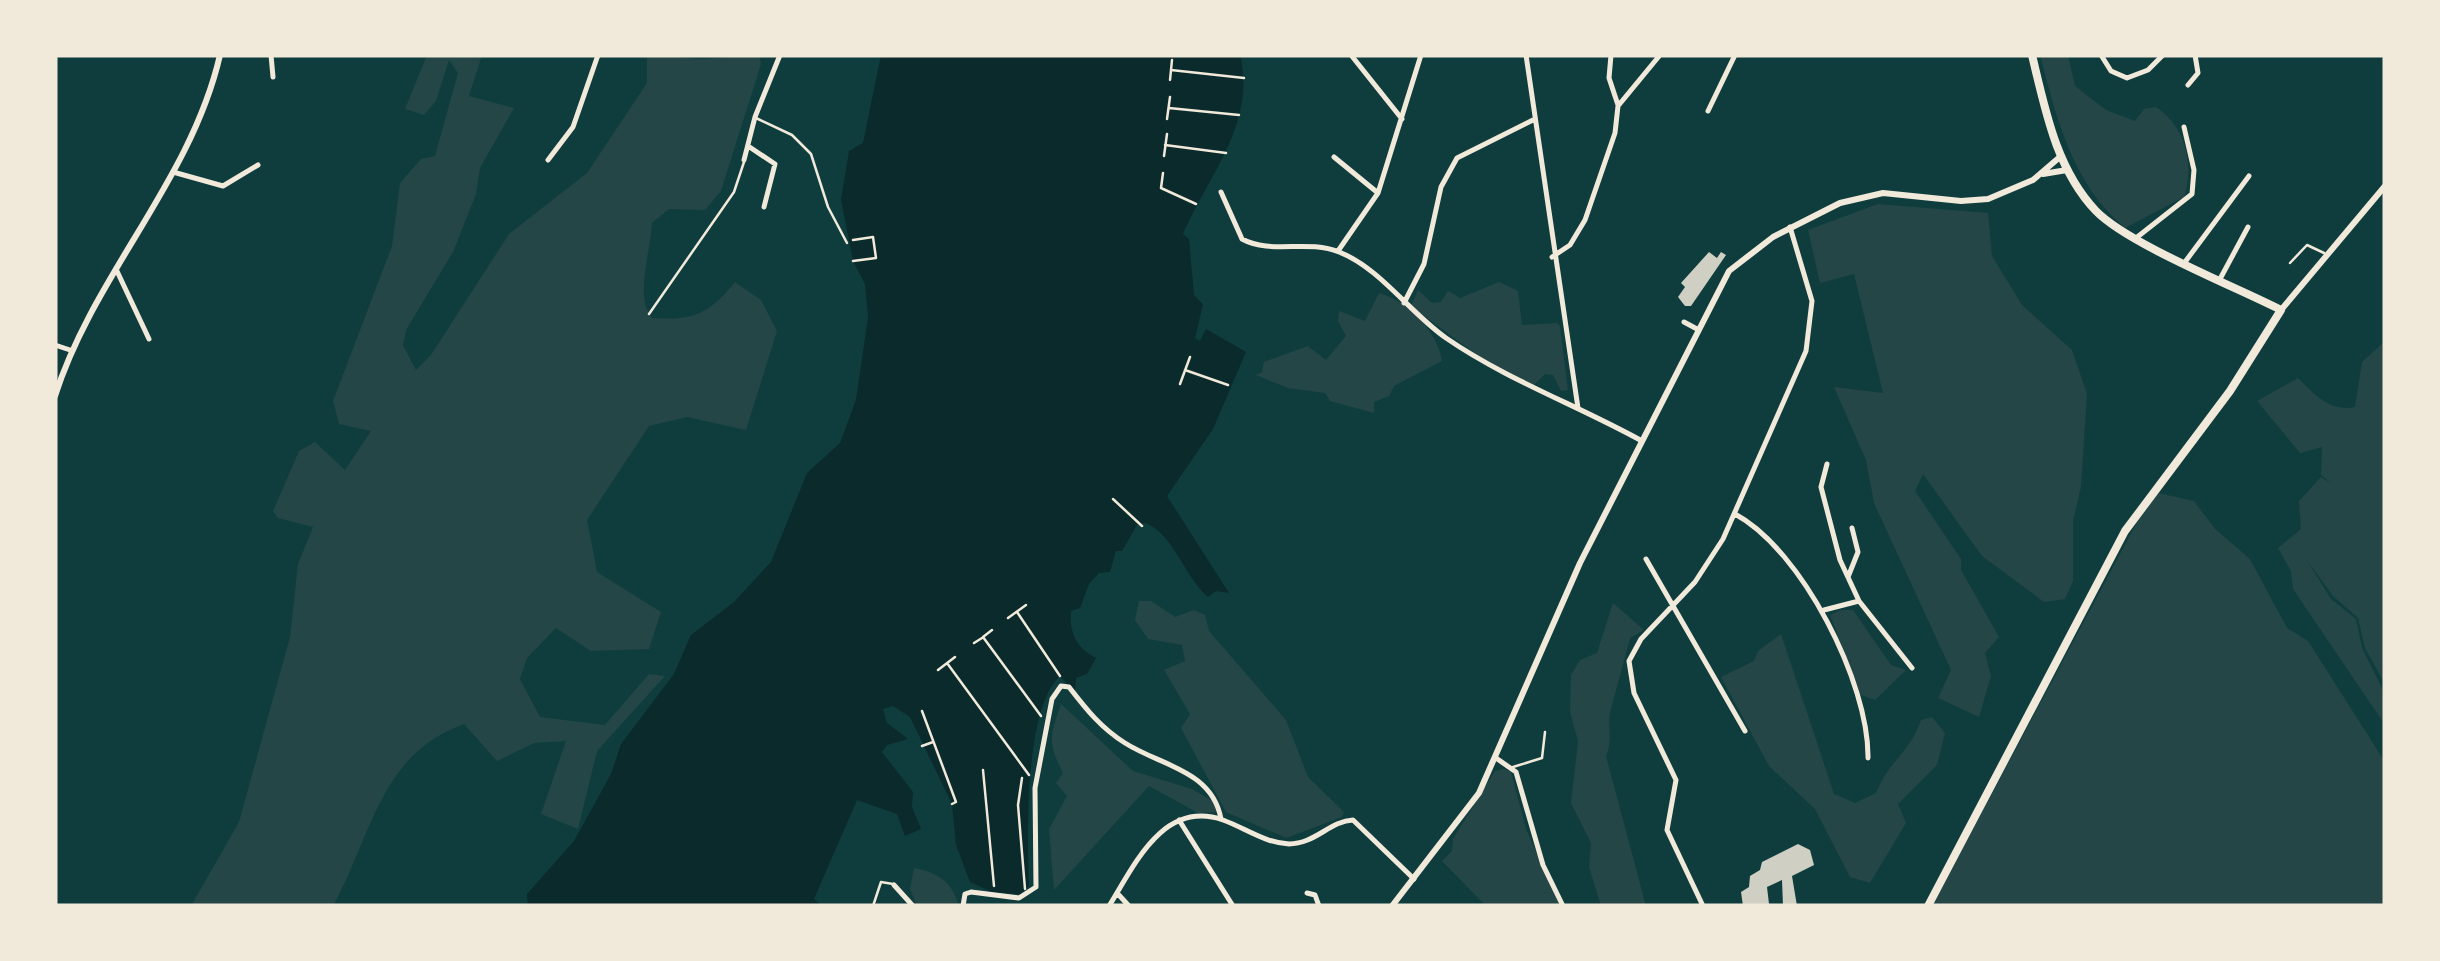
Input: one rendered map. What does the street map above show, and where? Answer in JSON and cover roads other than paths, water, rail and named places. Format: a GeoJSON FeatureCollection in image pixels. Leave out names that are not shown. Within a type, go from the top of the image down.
{"type":"FeatureCollection","features":[{"type":"Feature","properties":{"kind":"main road"},"geometry":{"type":"LineString","coordinates":[[55,396],[70,350],[172,172],[204,108],[220,55]]}},
{"type":"Feature","properties":{"kind":"main road"},"geometry":{"type":"LineString","coordinates":[[2032,55],[2060,156],[2096,211],[2136,238],[2281,310]]}},
{"type":"Feature","properties":{"kind":"main road"},"geometry":{"type":"LineString","coordinates":[[1392,906],[1470,807],[1496,758],[1564,598],[1729,271],[1790,227],[1858,197],[1894,193],[1976,200],[2003,195],[2042,174],[2060,156]]}},
{"type":"Feature","properties":{"kind":"main road"},"geometry":{"type":"LineString","coordinates":[[2042,174],[2068,170]]}},
{"type":"Feature","properties":{"kind":"main road"},"geometry":{"type":"LineString","coordinates":[[1928,906],[2125,532],[2230,391],[2281,310],[2385,186]]}},
{"type":"Feature","properties":{"kind":"street"},"geometry":{"type":"LineString","coordinates":[[272,55],[274,77]]}},
{"type":"Feature","properties":{"kind":"street"},"geometry":{"type":"LineString","coordinates":[[548,160],[578,117],[585,84],[598,55]]}},
{"type":"Feature","properties":{"kind":"street"},"geometry":{"type":"LineString","coordinates":[[744,160],[755,117],[780,55]]}},
{"type":"Feature","properties":{"kind":"street"},"geometry":{"type":"LineString","coordinates":[[1350,55],[1402,119]]}},
{"type":"Feature","properties":{"kind":"street"},"geometry":{"type":"LineString","coordinates":[[1338,251],[1378,193],[1421,55]]}},
{"type":"Feature","properties":{"kind":"street"},"geometry":{"type":"LineString","coordinates":[[1526,55],[1552,257],[1578,409]]}},
{"type":"Feature","properties":{"kind":"street"},"geometry":{"type":"LineString","coordinates":[[1552,257],[1570,245],[1586,220],[1617,129],[1618,106],[1608,78],[1611,55]]}},
{"type":"Feature","properties":{"kind":"street"},"geometry":{"type":"LineString","coordinates":[[1618,106],[1660,55]]}},
{"type":"Feature","properties":{"kind":"street"},"geometry":{"type":"LineString","coordinates":[[1708,111],[1735,55]]}},
{"type":"Feature","properties":{"kind":"street"},"geometry":{"type":"LineString","coordinates":[[2102,55],[2111,71],[2127,78],[2148,70],[2163,55]]}},
{"type":"Feature","properties":{"kind":"street"},"geometry":{"type":"LineString","coordinates":[[2188,85],[2198,73],[2194,55]]}},
{"type":"Feature","properties":{"kind":"street"},"geometry":{"type":"LineString","coordinates":[[1404,303],[1424,264],[1442,187],[1458,158],[1534,120]]}},
{"type":"Feature","properties":{"kind":"street"},"geometry":{"type":"LineString","coordinates":[[2136,238],[2192,194],[2194,170],[2184,127]]}},
{"type":"Feature","properties":{"kind":"street"},"geometry":{"type":"LineString","coordinates":[[748,146],[775,164],[764,207]]}},
{"type":"Feature","properties":{"kind":"street"},"geometry":{"type":"LineString","coordinates":[[1334,157],[1378,193]]}},
{"type":"Feature","properties":{"kind":"street"},"geometry":{"type":"LineString","coordinates":[[172,172],[223,186],[258,165]]}},
{"type":"Feature","properties":{"kind":"street"},"geometry":{"type":"LineString","coordinates":[[2185,262],[2248,176]]}},
{"type":"Feature","properties":{"kind":"street"},"geometry":{"type":"LineString","coordinates":[[1221,192],[1236,231],[1249,242],[1338,251],[1486,364],[1642,441]]}},
{"type":"Feature","properties":{"kind":"street"},"geometry":{"type":"LineString","coordinates":[[1703,906],[1666,830],[1676,780],[1628,672],[1642,639],[1675,607],[1706,568],[1736,514],[1810,336],[1810,290],[1790,227]]}},
{"type":"Feature","properties":{"kind":"street"},"geometry":{"type":"LineString","coordinates":[[2220,279],[2248,228]]}},
{"type":"Feature","properties":{"kind":"street"},"geometry":{"type":"LineString","coordinates":[[115,266],[149,338]]}},
{"type":"Feature","properties":{"kind":"street"},"geometry":{"type":"LineString","coordinates":[[1684,322],[1697,329]]}},
{"type":"Feature","properties":{"kind":"street"},"geometry":{"type":"LineString","coordinates":[[55,345],[70,350]]}},
{"type":"Feature","properties":{"kind":"street"},"geometry":{"type":"LineString","coordinates":[[1827,464],[1821,486],[1832,542],[1859,600],[1912,668]]}},
{"type":"Feature","properties":{"kind":"street"},"geometry":{"type":"LineString","coordinates":[[1736,514],[1783,555],[1824,610],[1858,699],[1868,758]]}},
{"type":"Feature","properties":{"kind":"street"},"geometry":{"type":"LineString","coordinates":[[1848,577],[1858,552],[1852,528]]}},
{"type":"Feature","properties":{"kind":"street"},"geometry":{"type":"LineString","coordinates":[[1646,559],[1745,732]]}},
{"type":"Feature","properties":{"kind":"street"},"geometry":{"type":"LineString","coordinates":[[1824,610],[1859,600]]}},
{"type":"Feature","properties":{"kind":"street"},"geometry":{"type":"LineString","coordinates":[[963,906],[966,894],[971,892],[1020,898],[1036,887],[1034,798],[1052,699],[1061,686],[1069,687],[1104,729],[1197,780],[1215,798],[1221,819]]}},
{"type":"Feature","properties":{"kind":"street"},"geometry":{"type":"LineString","coordinates":[[1496,758],[1513,766],[1543,866],[1564,906]]}},
{"type":"Feature","properties":{"kind":"street"},"geometry":{"type":"LineString","coordinates":[[1109,906],[1143,850],[1163,828],[1179,820],[1221,819],[1269,841],[1292,844],[1311,841],[1344,820],[1354,820],[1414,879]]}},
{"type":"Feature","properties":{"kind":"street"},"geometry":{"type":"LineString","coordinates":[[1179,820],[1233,906]]}},
{"type":"Feature","properties":{"kind":"street"},"geometry":{"type":"LineString","coordinates":[[894,885],[913,906]]}},
{"type":"Feature","properties":{"kind":"street"},"geometry":{"type":"LineString","coordinates":[[1117,893],[1129,906]]}},
{"type":"Feature","properties":{"kind":"street"},"geometry":{"type":"LineString","coordinates":[[1307,893],[1315,895],[1319,906]]}},
{"type":"Feature","properties":{"kind":"lane"},"geometry":{"type":"LineString","coordinates":[[755,117],[792,135],[812,154],[828,207],[848,242]]}},
{"type":"Feature","properties":{"kind":"lane"},"geometry":{"type":"LineString","coordinates":[[649,314],[734,192],[744,160]]}},
{"type":"Feature","properties":{"kind":"lane"},"geometry":{"type":"LineString","coordinates":[[2290,263],[2307,245],[2325,254]]}},
{"type":"Feature","properties":{"kind":"lane"},"geometry":{"type":"LineString","coordinates":[[1513,766],[1542,758],[1545,732]]}},
{"type":"Feature","properties":{"kind":"lane"},"geometry":{"type":"LineString","coordinates":[[872,906],[881,882],[894,885]]}}]}
